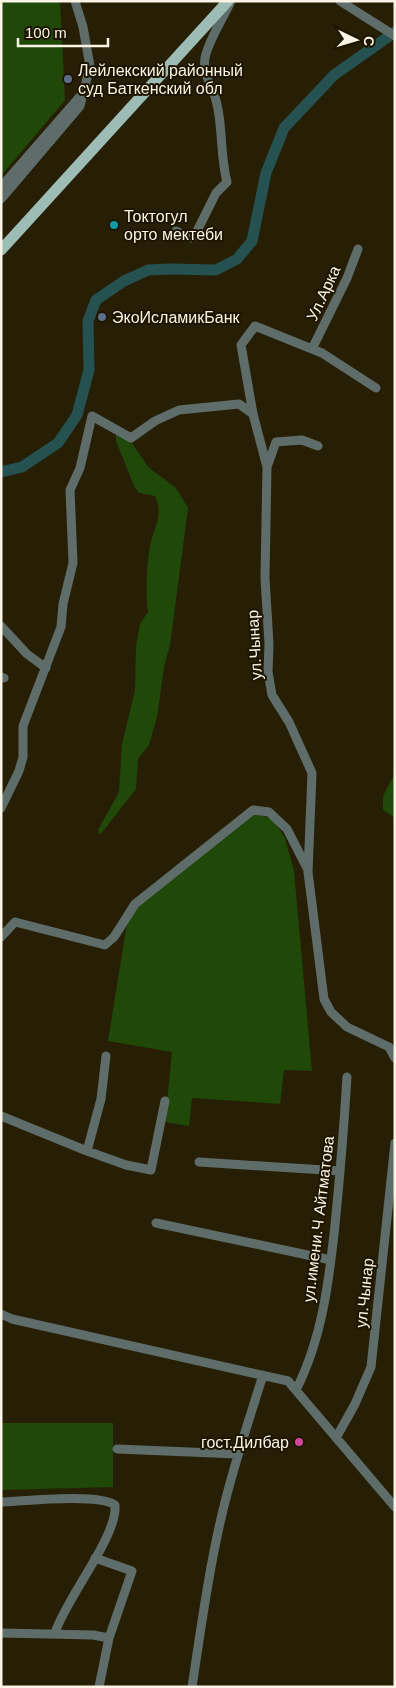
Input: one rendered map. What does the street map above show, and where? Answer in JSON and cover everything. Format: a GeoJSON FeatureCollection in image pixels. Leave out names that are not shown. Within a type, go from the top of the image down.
{"type":"FeatureCollection","features":[{"type":"Feature","properties":{"kind":"main road"},"geometry":{"type":"LineString","coordinates":[[1,250],[230,1]]}},
{"type":"Feature","properties":{"kind":"street"},"geometry":{"type":"LineString","coordinates":[[1,199],[80,106],[90,66],[89,54],[75,1]]}},
{"type":"Feature","properties":{"kind":"street"},"geometry":{"type":"LineString","coordinates":[[176,231],[191,238],[195,234],[207,208],[227,182],[221,154],[220,120],[212,90],[204,73],[206,56],[230,1]]}},
{"type":"Feature","properties":{"kind":"street"},"geometry":{"type":"LineString","coordinates":[[340,1],[395,36]]}},
{"type":"Feature","properties":{"kind":"street"},"geometry":{"type":"LineString","coordinates":[[1,187],[84,91]]}},
{"type":"Feature","properties":{"kind":"street","name":"Ул.Арка"},"geometry":{"type":"LineString","coordinates":[[312,349],[348,278],[358,249]]}},
{"type":"Feature","properties":{"kind":"street","name":"ул.Чынар"},"geometry":{"type":"LineString","coordinates":[[376,388],[312,349],[255,326],[241,345],[253,414],[267,468],[265,578],[268,672],[272,696],[289,722],[312,773],[308,872],[324,999],[331,1012],[347,1027],[389,1047],[395,1058]]}},
{"type":"Feature","properties":{"kind":"street"},"geometry":{"type":"LineString","coordinates":[[1,808],[19,771],[23,757],[23,726],[61,627],[63,604],[73,563],[70,490],[80,468],[92,416],[131,438],[155,421],[179,410],[239,404],[253,414]]}},
{"type":"Feature","properties":{"kind":"street"},"geometry":{"type":"LineString","coordinates":[[267,468],[276,442],[302,440],[318,446]]}},
{"type":"Feature","properties":{"kind":"street"},"geometry":{"type":"LineString","coordinates":[[1,626],[27,654],[46,668]]}},
{"type":"Feature","properties":{"kind":"street"},"geometry":{"type":"LineString","coordinates":[[1,937],[15,922],[106,945],[114,937],[135,904],[253,810],[270,812],[287,829],[308,872]]}},
{"type":"Feature","properties":{"kind":"street"},"geometry":{"type":"LineString","coordinates":[[87,1151],[101,1099],[106,1056]]}},
{"type":"Feature","properties":{"kind":"street","name":"ул.имени.Ч Айтматова"},"geometry":{"type":"LineString","coordinates":[[296,1390],[309,1365],[327,1290],[340,1171],[347,1077]]}},
{"type":"Feature","properties":{"kind":"street"},"geometry":{"type":"LineString","coordinates":[[1,1116],[87,1151],[126,1165],[151,1170],[165,1101]]}},
{"type":"Feature","properties":{"kind":"street","name":"ул.Чынар"},"geometry":{"type":"LineString","coordinates":[[336,1438],[355,1404],[371,1367],[395,1143]]}},
{"type":"Feature","properties":{"kind":"street"},"geometry":{"type":"LineString","coordinates":[[198,1162],[340,1171]]}},
{"type":"Feature","properties":{"kind":"street"},"geometry":{"type":"LineString","coordinates":[[156,1224],[331,1260]]}},
{"type":"Feature","properties":{"kind":"street"},"geometry":{"type":"LineString","coordinates":[[1,1314],[12,1319],[288,1381],[395,1507]]}},
{"type":"Feature","properties":{"kind":"street"},"geometry":{"type":"LineString","coordinates":[[192,1687],[204,1602],[223,1511],[237,1454],[263,1375]]}},
{"type":"Feature","properties":{"kind":"street"},"geometry":{"type":"LineString","coordinates":[[117,1449],[237,1454]]}},
{"type":"Feature","properties":{"kind":"street"},"geometry":{"type":"LineString","coordinates":[[1,1502],[109,1501],[115,1505],[116,1515],[95,1558],[60,1617],[55,1633]]}},
{"type":"Feature","properties":{"kind":"street"},"geometry":{"type":"LineString","coordinates":[[95,1558],[132,1571],[109,1638],[99,1687]]}},
{"type":"Feature","properties":{"kind":"street"},"geometry":{"type":"LineString","coordinates":[[1,1633],[55,1633],[109,1638]]}},
{"type":"Feature","properties":{"kind":"green space"},"geometry":{"type":"Polygon","coordinates":[[[1,1],[60,1],[65,100],[1,176],[1,1]]]}},
{"type":"Feature","properties":{"kind":"green space"},"geometry":{"type":"Polygon","coordinates":[[[116,430],[126,434],[148,467],[176,488],[188,508],[170,645],[164,667],[157,717],[149,745],[138,759],[136,789],[100,835],[98,830],[119,792],[122,744],[135,690],[136,646],[140,624],[148,612],[147,587],[151,541],[159,513],[155,496],[139,493],[135,488],[116,441],[116,430]]]}},
{"type":"Feature","properties":{"kind":"green space"},"geometry":{"type":"Polygon","coordinates":[[[395,773],[395,818],[383,810],[383,796],[395,773]]]}},
{"type":"Feature","properties":{"kind":"green space"},"geometry":{"type":"Polygon","coordinates":[[[255,814],[273,819],[285,838],[294,871],[312,1071],[284,1070],[280,1104],[192,1098],[189,1126],[165,1122],[172,1052],[108,1041],[129,911],[255,814]]]}},
{"type":"Feature","properties":{"kind":"green space"},"geometry":{"type":"Polygon","coordinates":[[[1,1423],[113,1423],[113,1487],[2,1490],[1,1423]]]}},
{"type":"Feature","properties":{"kind":"waterway"},"geometry":{"type":"LineString","coordinates":[[1,472],[22,467],[58,443],[77,415],[89,370],[88,321],[96,300],[124,281],[148,270],[216,270],[237,259],[252,241],[266,173],[284,128],[334,75],[395,32]]}},
{"type":"Feature","properties":{"kind":"place","name":"Лейлекский районный суд Баткенский обл"},"geometry":{"type":"Point","coordinates":[68,79]}},
{"type":"Feature","properties":{"kind":"place","name":"Токтогул орто мектеби"},"geometry":{"type":"Point","coordinates":[114,225]}},
{"type":"Feature","properties":{"kind":"place","name":"ЭкоИсламикБанк"},"geometry":{"type":"Point","coordinates":[102,317]}},
{"type":"Feature","properties":{"kind":"place","name":"гост.Дилбар"},"geometry":{"type":"Point","coordinates":[299,1442]}}]}
